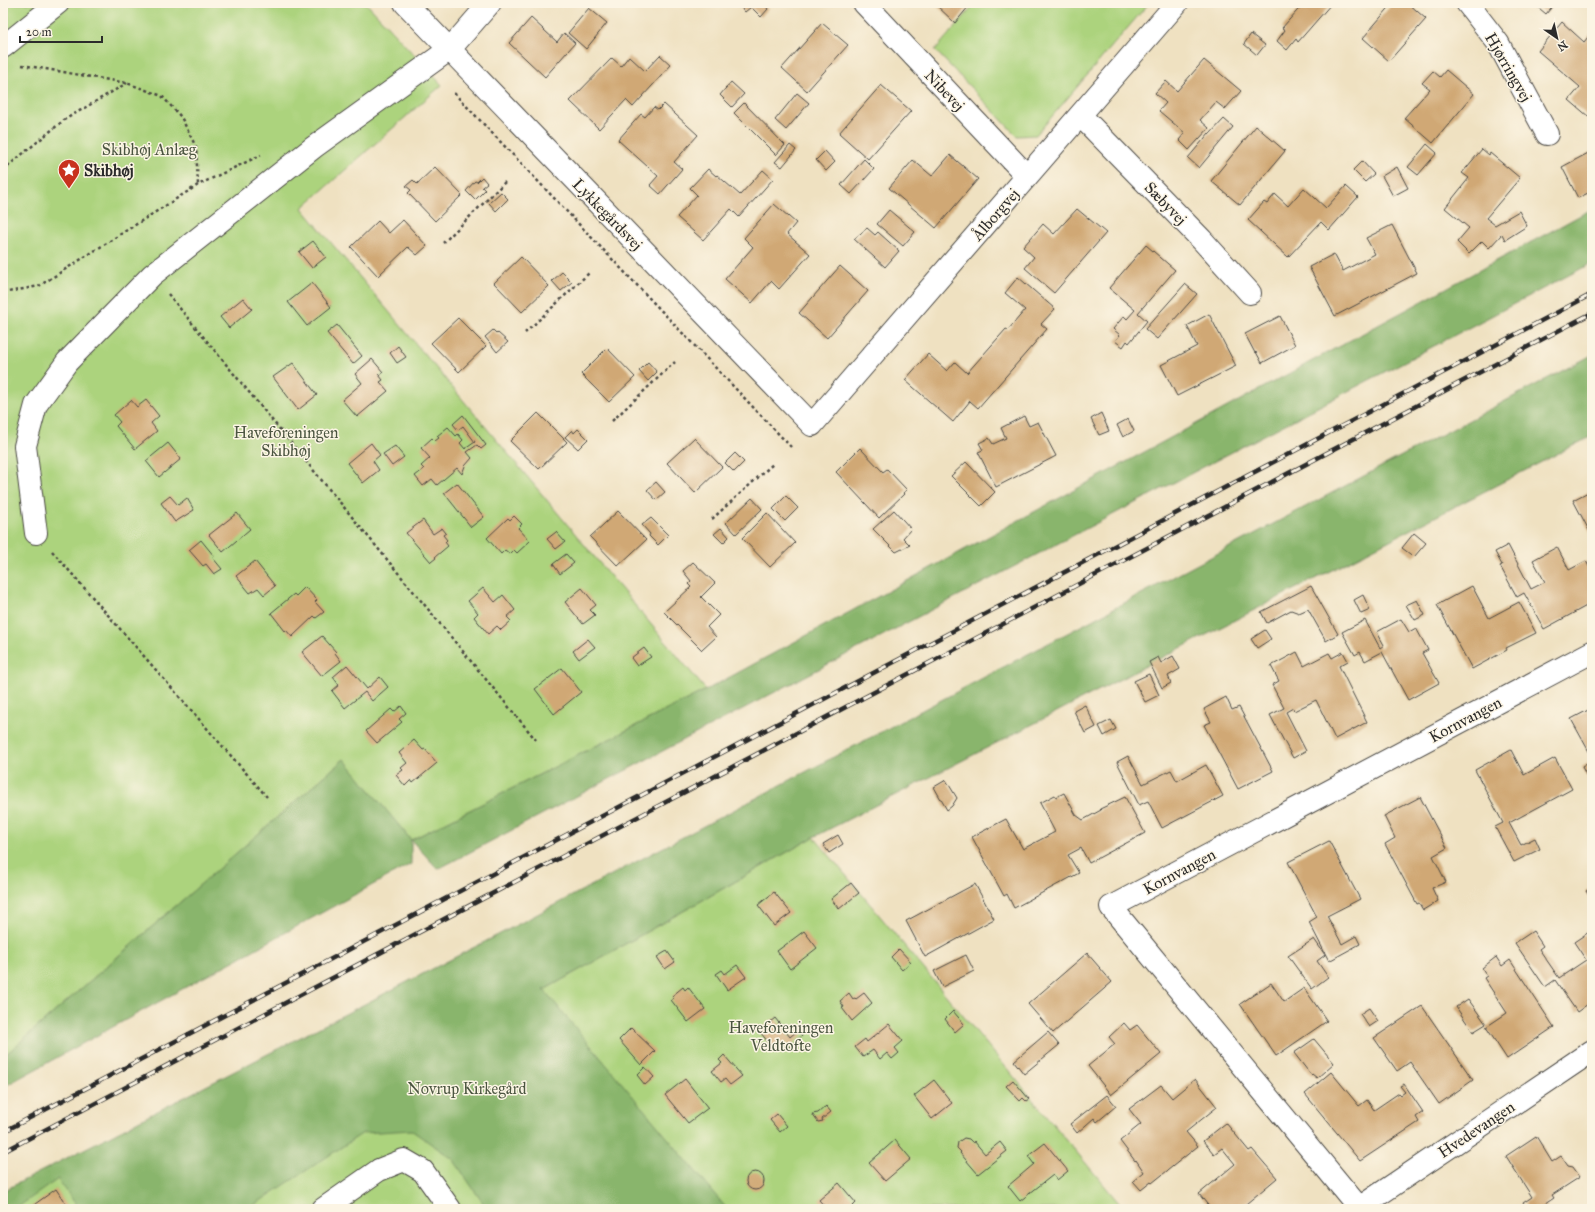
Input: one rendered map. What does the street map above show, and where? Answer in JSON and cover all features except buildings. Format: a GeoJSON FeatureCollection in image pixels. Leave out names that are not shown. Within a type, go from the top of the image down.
{"type":"FeatureCollection","features":[{"type":"Feature","properties":{"kind":"street"},"geometry":{"type":"LineString","coordinates":[[3,47],[58,3]]}},
{"type":"Feature","properties":{"kind":"street","name":"Lykkegårdsvej"},"geometry":{"type":"LineString","coordinates":[[405,3],[812,425]]}},
{"type":"Feature","properties":{"kind":"street"},"geometry":{"type":"LineString","coordinates":[[36,533],[25,446],[36,405],[67,362],[152,275],[314,147],[450,49],[490,3]]}},
{"type":"Feature","properties":{"kind":"street","name":"Nibevej"},"geometry":{"type":"LineString","coordinates":[[864,3],[1027,176]]}},
{"type":"Feature","properties":{"kind":"street","name":"Ålborgvej"},"geometry":{"type":"LineString","coordinates":[[812,425],[1177,3]]}},
{"type":"Feature","properties":{"kind":"street","name":"Hjørringvej"},"geometry":{"type":"LineString","coordinates":[[1468,3],[1498,43],[1547,134]]}},
{"type":"Feature","properties":{"kind":"street","name":"Sæbyvej"},"geometry":{"type":"LineString","coordinates":[[1080,115],[1202,240],[1250,293]]}},
{"type":"Feature","properties":{"kind":"street","name":"Kornvangen"},"geometry":{"type":"LineString","coordinates":[[1360,1208],[1111,908],[1592,652]]}},
{"type":"Feature","properties":{"kind":"street","name":"Hvedevangen"},"geometry":{"type":"LineString","coordinates":[[1360,1208],[1592,1051]]}},
{"type":"Feature","properties":{"kind":"street"},"geometry":{"type":"LineString","coordinates":[[323,1209],[379,1170],[404,1160],[423,1172],[450,1209]]}},
{"type":"Feature","properties":{"kind":"path"},"geometry":{"type":"LineString","coordinates":[[19,65],[127,83],[162,96],[181,117],[196,147],[198,185]]}},
{"type":"Feature","properties":{"kind":"path"},"geometry":{"type":"LineString","coordinates":[[427,65],[791,447]]}},
{"type":"Feature","properties":{"kind":"path"},"geometry":{"type":"LineString","coordinates":[[3,170],[64,120],[127,83]]}},
{"type":"Feature","properties":{"kind":"path"},"geometry":{"type":"LineString","coordinates":[[3,293],[39,286],[198,185],[261,154]]}},
{"type":"Feature","properties":{"kind":"path"},"geometry":{"type":"LineString","coordinates":[[443,243],[505,182]]}},
{"type":"Feature","properties":{"kind":"path"},"geometry":{"type":"LineString","coordinates":[[525,333],[589,273]]}},
{"type":"Feature","properties":{"kind":"path"},"geometry":{"type":"LineString","coordinates":[[152,275],[536,740]]}},
{"type":"Feature","properties":{"kind":"path"},"geometry":{"type":"LineString","coordinates":[[612,421],[675,362]]}},
{"type":"Feature","properties":{"kind":"path"},"geometry":{"type":"LineString","coordinates":[[712,519],[774,463]]}},
{"type":"Feature","properties":{"kind":"path"},"geometry":{"type":"LineString","coordinates":[[36,533],[267,797]]}},
{"type":"Feature","properties":{"kind":"green space"},"geometry":{"type":"Polygon","coordinates":[[[3,3],[366,3],[442,85],[302,208],[706,690],[411,840],[343,760],[3,1057],[3,3]]]}},
{"type":"Feature","properties":{"kind":"green space"},"geometry":{"type":"Polygon","coordinates":[[[976,3],[1149,3],[1036,135],[1017,136],[935,50],[976,3]]]}},
{"type":"Feature","properties":{"kind":"green space"},"geometry":{"type":"Polygon","coordinates":[[[1592,209],[1592,263],[438,869],[411,840],[706,690],[1592,209]]]}},
{"type":"Feature","properties":{"kind":"green space","name":"Novrup Kirkegård"},"geometry":{"type":"Polygon","coordinates":[[[1592,355],[1592,436],[814,837],[544,990],[727,1209],[487,1209],[453,1159],[411,1130],[363,1133],[248,1209],[79,1209],[58,1179],[15,1209],[3,1209],[3,1191],[498,935],[1592,355]]]}},
{"type":"Feature","properties":{"kind":"green space"},"geometry":{"type":"Polygon","coordinates":[[[344,759],[411,840],[411,864],[3,1087],[3,1057],[344,759]]]}},
{"type":"Feature","properties":{"kind":"green space"},"geometry":{"type":"Polygon","coordinates":[[[814,837],[1124,1209],[3,1209],[3,1191],[544,990],[814,837]]]}},
{"type":"Feature","properties":{"kind":"railway"},"geometry":{"type":"LineString","coordinates":[[3,1132],[1592,294]]}},
{"type":"Feature","properties":{"kind":"railway"},"geometry":{"type":"LineString","coordinates":[[3,1152],[1592,313]]}},
{"type":"Feature","properties":{"kind":"place","name":"Skibhøj"},"geometry":{"type":"Point","coordinates":[69,190]}},
{"type":"Feature","properties":{"kind":"park label","name":"Skibhøj Anlæg"},"geometry":{"type":"Point","coordinates":[149,149]}},
{"type":"Feature","properties":{"kind":"park label","name":"Haveforeningen Skibhøj"},"geometry":{"type":"Point","coordinates":[286,441]}},
{"type":"Feature","properties":{"kind":"park label","name":"Haveforeningen Veldtofte"},"geometry":{"type":"Point","coordinates":[781,1036]}}]}
